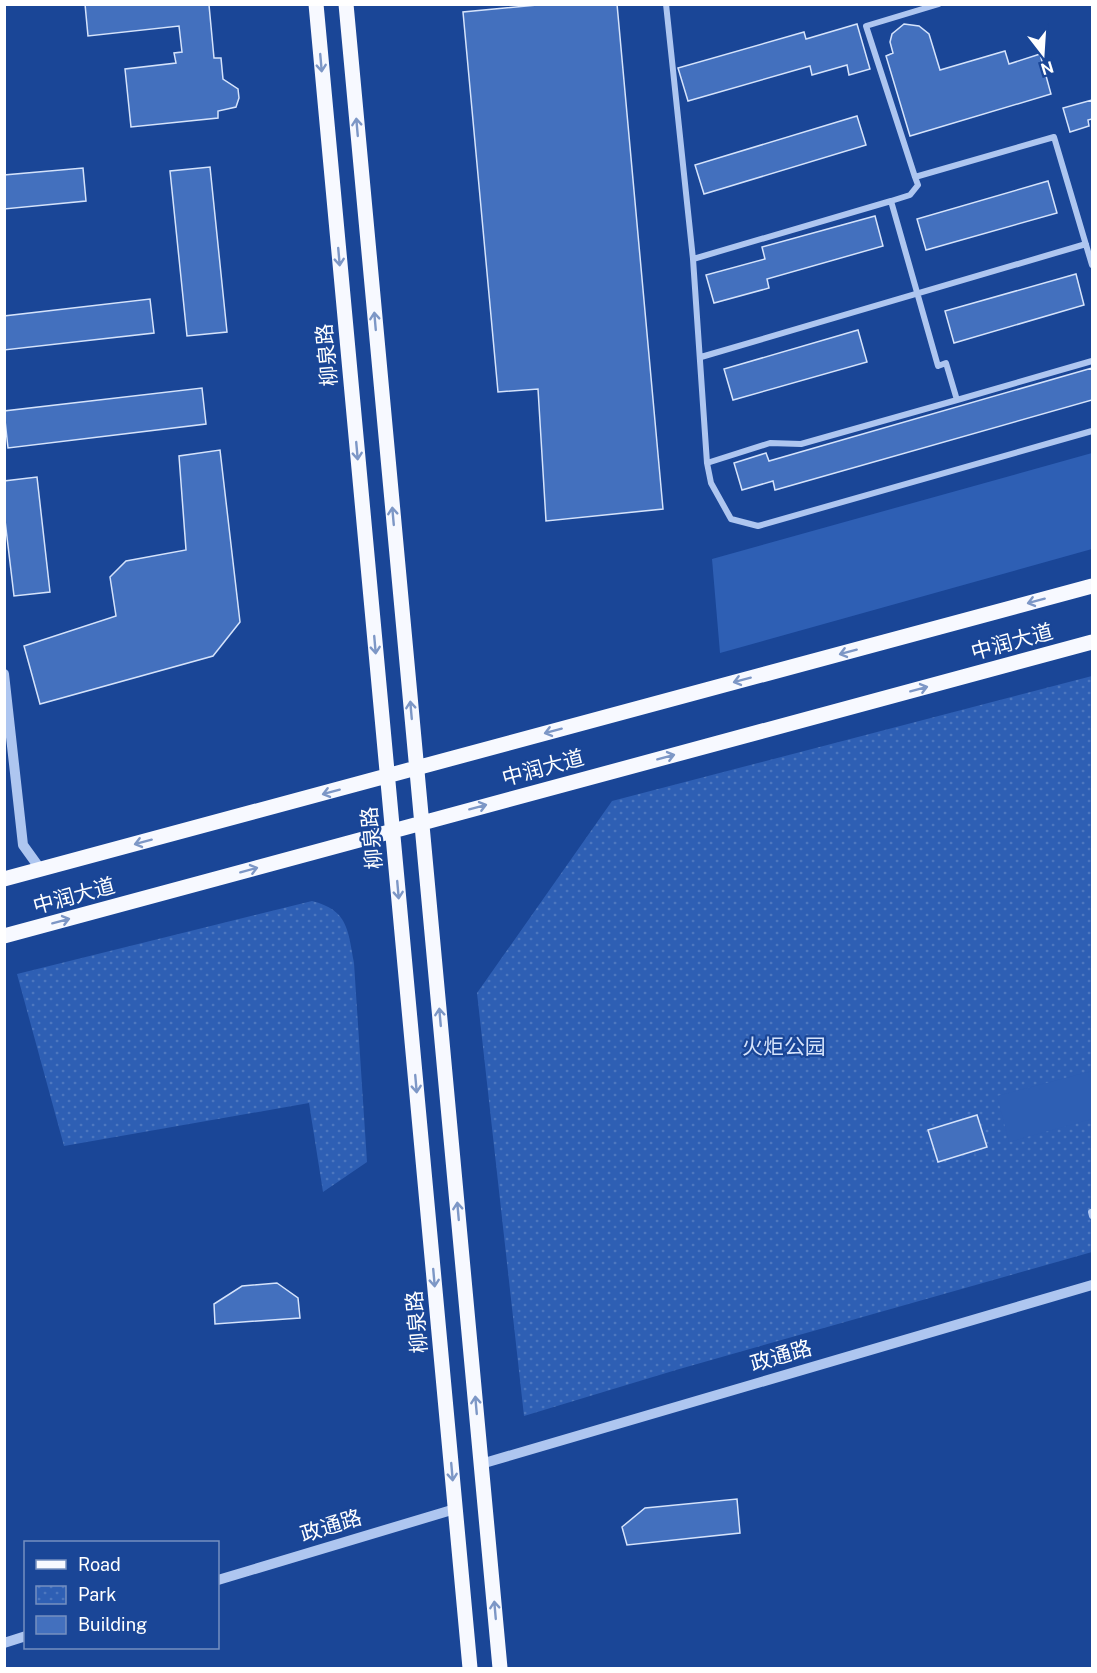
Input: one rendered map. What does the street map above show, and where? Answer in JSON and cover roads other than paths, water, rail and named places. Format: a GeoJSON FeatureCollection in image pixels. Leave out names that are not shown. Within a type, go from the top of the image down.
{"type":"FeatureCollection","features":[{"type":"Feature","properties":{"kind":"main road","name":"柳泉路"},"geometry":{"type":"LineString","coordinates":[[316,4],[470,1668]]}},
{"type":"Feature","properties":{"kind":"main road"},"geometry":{"type":"LineString","coordinates":[[346,4],[500,1668]]}},
{"type":"Feature","properties":{"kind":"main road","name":"中润大道"},"geometry":{"type":"LineString","coordinates":[[4,879],[1092,586]]}},
{"type":"Feature","properties":{"kind":"main road","name":"中润大道"},"geometry":{"type":"LineString","coordinates":[[4,936],[1092,642]]}},
{"type":"Feature","properties":{"kind":"street"},"geometry":{"type":"LineString","coordinates":[[666,4],[693,259],[707,463],[711,483],[731,519],[758,526],[1092,431]]}},
{"type":"Feature","properties":{"kind":"street"},"geometry":{"type":"LineString","coordinates":[[693,259],[910,195],[918,185],[866,26],[939,4]]}},
{"type":"Feature","properties":{"kind":"street"},"geometry":{"type":"LineString","coordinates":[[915,177],[1054,136],[1092,265]]}},
{"type":"Feature","properties":{"kind":"street"},"geometry":{"type":"LineString","coordinates":[[891,201],[938,366],[946,363],[957,400]]}},
{"type":"Feature","properties":{"kind":"street"},"geometry":{"type":"LineString","coordinates":[[701,357],[1086,244]]}},
{"type":"Feature","properties":{"kind":"street"},"geometry":{"type":"LineString","coordinates":[[707,463],[770,443],[801,444],[1092,361]]}},
{"type":"Feature","properties":{"kind":"street"},"geometry":{"type":"LineString","coordinates":[[4,674],[23,845],[40,870]]}},
{"type":"Feature","properties":{"kind":"street","name":"政通路"},"geometry":{"type":"LineString","coordinates":[[481,1464],[1092,1285]]}},
{"type":"Feature","properties":{"kind":"street","name":"政通路"},"geometry":{"type":"LineString","coordinates":[[219,1580],[455,1509]]}},
{"type":"Feature","properties":{"kind":"street"},"geometry":{"type":"LineString","coordinates":[[4,1643],[24,1637]]}},
{"type":"Feature","properties":{"kind":"park label","name":"火炬公园"},"geometry":{"type":"Point","coordinates":[784,1047]}}]}
